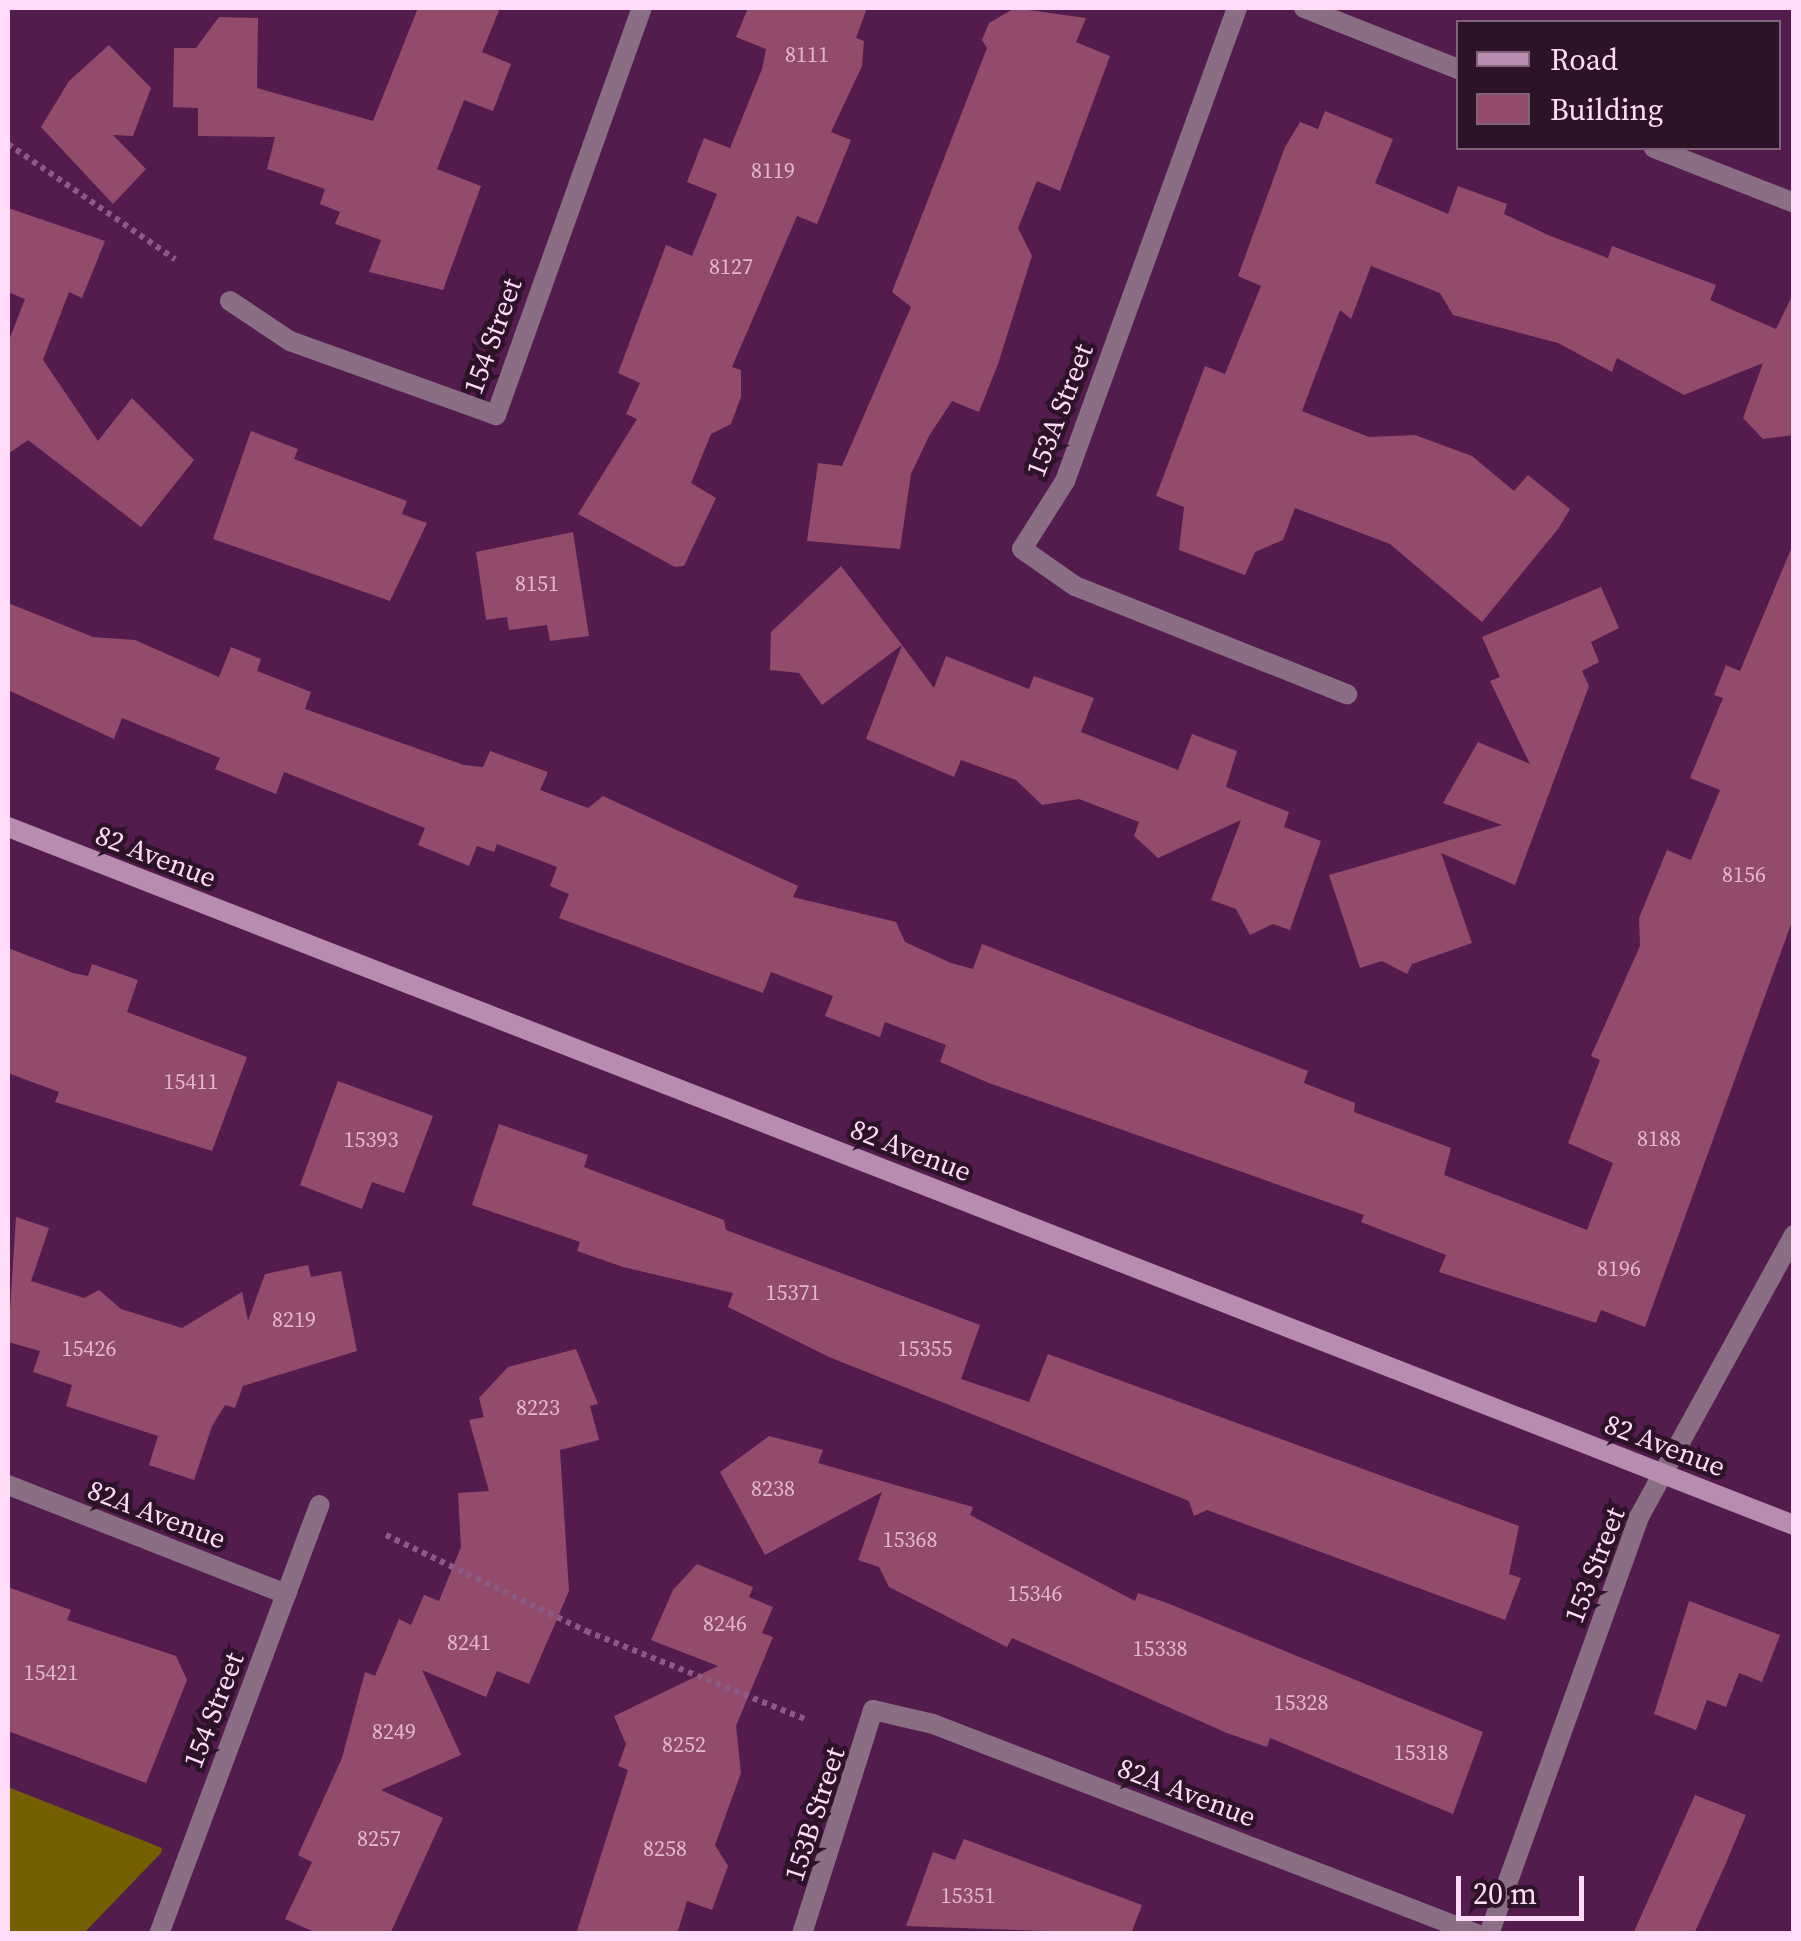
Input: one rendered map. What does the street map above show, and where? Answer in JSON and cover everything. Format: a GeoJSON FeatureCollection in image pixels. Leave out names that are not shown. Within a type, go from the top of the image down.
{"type":"FeatureCollection","features":[{"type":"Feature","properties":{"kind":"street","name":"154 Street"},"geometry":{"type":"LineString","coordinates":[[230,301],[290,340],[496,415],[642,8]]}},
{"type":"Feature","properties":{"kind":"street","name":"153A Street"},"geometry":{"type":"LineString","coordinates":[[1237,8],[1064,481],[1022,549],[1075,586],[1347,694]]}},
{"type":"Feature","properties":{"kind":"street"},"geometry":{"type":"LineString","coordinates":[[1304,8],[1456,68]]}},
{"type":"Feature","properties":{"kind":"street"},"geometry":{"type":"LineString","coordinates":[[1659,150],[1794,204]]}},
{"type":"Feature","properties":{"kind":"street","name":"82 Avenue"},"geometry":{"type":"LineString","coordinates":[[8,827],[1794,1526]]}},
{"type":"Feature","properties":{"kind":"street","name":"153 Street"},"geometry":{"type":"LineString","coordinates":[[1488,1934],[1663,1474],[1794,1234]]}},
{"type":"Feature","properties":{"kind":"street","name":"82A Avenue"},"geometry":{"type":"LineString","coordinates":[[8,1486],[286,1594]]}},
{"type":"Feature","properties":{"kind":"street","name":"154 Street"},"geometry":{"type":"LineString","coordinates":[[159,1934],[319,1505]]}},
{"type":"Feature","properties":{"kind":"street","name":"82A Avenue"},"geometry":{"type":"LineString","coordinates":[[874,1710],[932,1724],[1477,1934]]}},
{"type":"Feature","properties":{"kind":"street","name":"153B Street"},"geometry":{"type":"LineString","coordinates":[[802,1934],[874,1710]]}},
{"type":"Feature","properties":{"kind":"path"},"geometry":{"type":"LineString","coordinates":[[8,144],[175,259]]}},
{"type":"Feature","properties":{"kind":"path"},"geometry":{"type":"LineString","coordinates":[[386,1535],[586,1631],[805,1719]]}},
{"type":"Feature","properties":{"kind":"shaded area"},"geometry":{"type":"Polygon","coordinates":[[[8,1787],[162,1848],[161,1853],[84,1933],[8,1933],[8,1787]]]}},
{"type":"Feature","properties":{"kind":"building"},"geometry":{"type":"Polygon","coordinates":[[[418,8],[500,8],[482,52],[511,64],[493,111],[464,100],[437,169],[481,186],[443,290],[369,272],[381,240],[335,224],[340,212],[320,204],[325,189],[267,169],[275,137],[198,136],[198,108],[173,107],[174,48],[196,48],[219,17],[258,18],[257,88],[373,121],[418,8]]]}},
{"type":"Feature","properties":{"kind":"building"},"geometry":{"type":"Polygon","coordinates":[[[748,8],[867,8],[856,38],[864,41],[862,66],[831,132],[851,140],[817,224],[797,216],[732,367],[741,370],[741,397],[731,424],[711,434],[691,483],[716,498],[684,566],[675,567],[578,514],[637,419],[626,414],[640,383],[618,373],[666,245],[692,256],[717,194],[687,182],[704,138],[730,148],[762,69],[766,49],[736,37],[748,8]]]}},
{"type":"Feature","properties":{"kind":"building"},"geometry":{"type":"Polygon","coordinates":[[[1015,8],[1086,18],[1076,42],[1110,56],[1060,191],[1037,181],[1018,228],[1032,256],[998,364],[979,412],[952,401],[929,436],[911,474],[900,549],[807,541],[818,463],[842,466],[911,307],[892,292],[987,48],[982,40],[989,23],[1015,8]]]}},
{"type":"Feature","properties":{"kind":"building"},"geometry":{"type":"Polygon","coordinates":[[[109,45],[151,88],[133,136],[113,135],[146,169],[113,204],[41,127],[69,81],[109,45]]]}},
{"type":"Feature","properties":{"kind":"building"},"geometry":{"type":"Polygon","coordinates":[[[1325,111],[1393,139],[1375,183],[1448,214],[1458,186],[1507,204],[1504,214],[1548,235],[1608,258],[1612,246],[1716,285],[1710,300],[1776,329],[1794,292],[1794,435],[1763,439],[1743,418],[1763,363],[1684,395],[1617,358],[1612,372],[1558,343],[1453,315],[1440,293],[1371,266],[1351,319],[1340,310],[1302,411],[1369,437],[1415,435],[1472,456],[1514,491],[1528,475],[1570,509],[1558,529],[1482,622],[1390,544],[1295,508],[1283,540],[1255,552],[1245,575],[1179,550],[1184,507],[1156,496],[1205,366],[1225,374],[1261,286],[1238,276],[1285,147],[1300,122],[1318,129],[1325,111]]]}},
{"type":"Feature","properties":{"kind":"building"},"geometry":{"type":"Polygon","coordinates":[[[8,208],[105,241],[82,298],[69,292],[43,360],[98,441],[132,398],[194,460],[141,527],[28,440],[8,454],[8,343],[25,299],[8,292],[8,208]]]}},
{"type":"Feature","properties":{"kind":"building"},"geometry":{"type":"Polygon","coordinates":[[[251,431],[298,449],[294,459],[407,501],[402,514],[427,523],[390,601],[213,539],[251,431]]]}},
{"type":"Feature","properties":{"kind":"building"},"geometry":{"type":"Polygon","coordinates":[[[573,532],[589,636],[550,641],[547,625],[509,630],[507,617],[486,620],[476,552],[573,532]]]}},
{"type":"Feature","properties":{"kind":"building"},"geometry":{"type":"Polygon","coordinates":[[[1794,542],[1794,916],[1645,1327],[1601,1310],[1596,1323],[1439,1272],[1446,1255],[1361,1222],[1364,1215],[989,1083],[940,1062],[946,1045],[885,1022],[880,1037],[825,1016],[833,996],[771,972],[763,993],[559,918],[569,894],[550,886],[557,867],[497,844],[494,852],[477,846],[469,866],[418,845],[425,828],[284,772],[276,794],[215,769],[220,758],[122,718],[114,739],[8,690],[8,603],[93,637],[135,640],[219,677],[231,647],[261,659],[257,671],[311,692],[305,709],[464,765],[483,767],[490,751],[548,772],[540,790],[588,808],[603,796],[798,886],[793,897],[896,922],[905,942],[951,963],[973,969],[982,944],[1308,1071],[1304,1083],[1355,1103],[1354,1112],[1451,1148],[1444,1175],[1587,1230],[1613,1163],[1568,1143],[1600,1060],[1591,1056],[1640,946],[1639,918],[1667,850],[1691,860],[1720,790],[1690,778],[1723,698],[1714,695],[1726,665],[1740,671],[1794,542]]]}},
{"type":"Feature","properties":{"kind":"building"},"geometry":{"type":"Polygon","coordinates":[[[841,566],[902,645],[822,705],[799,673],[770,670],[771,632],[841,566]]]}},
{"type":"Feature","properties":{"kind":"building"},"geometry":{"type":"Polygon","coordinates":[[[1601,587],[1619,628],[1591,642],[1599,662],[1582,671],[1589,686],[1515,885],[1441,853],[1472,943],[1412,964],[1407,974],[1382,961],[1360,968],[1329,875],[1502,825],[1443,803],[1478,742],[1530,764],[1490,681],[1500,677],[1482,637],[1601,587]]]}},
{"type":"Feature","properties":{"kind":"building"},"geometry":{"type":"Polygon","coordinates":[[[902,645],[934,688],[946,656],[1029,689],[1034,676],[1094,698],[1081,732],[1178,770],[1192,734],[1237,751],[1226,787],[1289,812],[1284,827],[1321,841],[1290,930],[1273,924],[1250,935],[1236,909],[1211,900],[1241,820],[1158,858],[1134,836],[1139,822],[1079,799],[1042,805],[1016,780],[961,760],[954,777],[866,739],[902,645]]]}},
{"type":"Feature","properties":{"kind":"building"},"geometry":{"type":"Polygon","coordinates":[[[8,948],[73,973],[88,976],[92,964],[138,980],[127,1012],[247,1057],[212,1151],[55,1102],[59,1092],[8,1073],[8,948]]]}},
{"type":"Feature","properties":{"kind":"building"},"geometry":{"type":"Polygon","coordinates":[[[338,1081],[433,1116],[404,1193],[372,1182],[362,1209],[300,1185],[338,1081]]]}},
{"type":"Feature","properties":{"kind":"building"},"geometry":{"type":"Polygon","coordinates":[[[499,1124],[588,1155],[584,1167],[724,1220],[726,1230],[980,1325],[961,1379],[1029,1402],[1048,1354],[1519,1526],[1509,1574],[1521,1578],[1505,1620],[1207,1510],[1194,1516],[1189,1501],[829,1357],[728,1307],[733,1293],[623,1267],[577,1251],[580,1242],[472,1205],[499,1124]]]}},
{"type":"Feature","properties":{"kind":"building"},"geometry":{"type":"Polygon","coordinates":[[[16,1217],[49,1228],[31,1281],[84,1298],[99,1290],[121,1309],[182,1328],[242,1292],[248,1321],[265,1274],[308,1265],[311,1277],[341,1271],[357,1351],[243,1386],[235,1408],[225,1405],[212,1426],[194,1480],[149,1465],[158,1436],[66,1406],[72,1385],[33,1372],[40,1351],[8,1342],[16,1217]]]}},
{"type":"Feature","properties":{"kind":"building"},"geometry":{"type":"Polygon","coordinates":[[[576,1349],[598,1404],[590,1406],[599,1440],[560,1450],[569,1591],[529,1684],[497,1671],[486,1697],[422,1670],[461,1755],[381,1790],[443,1818],[390,1934],[319,1934],[285,1919],[312,1862],[298,1855],[342,1758],[365,1672],[375,1676],[399,1619],[411,1625],[424,1595],[439,1601],[461,1547],[458,1493],[489,1491],[469,1420],[484,1417],[479,1398],[508,1367],[576,1349]]]}},
{"type":"Feature","properties":{"kind":"building"},"geometry":{"type":"Polygon","coordinates":[[[769,1436],[823,1450],[818,1463],[973,1507],[970,1515],[1135,1601],[1138,1593],[1167,1603],[1483,1732],[1453,1814],[1270,1738],[1267,1747],[1227,1733],[1012,1638],[1007,1647],[889,1587],[879,1567],[858,1560],[882,1492],[765,1555],[720,1472],[769,1436]]]}},
{"type":"Feature","properties":{"kind":"building"},"geometry":{"type":"Polygon","coordinates":[[[697,1564],[753,1587],[749,1597],[773,1607],[762,1633],[773,1637],[736,1726],[741,1773],[715,1845],[728,1866],[712,1910],[687,1901],[677,1934],[576,1934],[628,1770],[618,1766],[626,1744],[614,1716],[718,1666],[651,1640],[673,1590],[697,1564]]]}},
{"type":"Feature","properties":{"kind":"building"},"geometry":{"type":"Polygon","coordinates":[[[8,1587],[71,1610],[67,1620],[176,1656],[187,1680],[146,1783],[8,1731],[8,1587]]]}},
{"type":"Feature","properties":{"kind":"building"},"geometry":{"type":"Polygon","coordinates":[[[1689,1601],[1780,1635],[1762,1682],[1739,1673],[1726,1707],[1707,1700],[1696,1730],[1654,1714],[1689,1601]]]}},
{"type":"Feature","properties":{"kind":"building"},"geometry":{"type":"Polygon","coordinates":[[[1695,1795],[1746,1815],[1726,1863],[1694,1934],[1633,1934],[1695,1795]]]}},
{"type":"Feature","properties":{"kind":"building"},"geometry":{"type":"Polygon","coordinates":[[[964,1839],[1142,1905],[1131,1934],[906,1926],[933,1852],[955,1860],[964,1839]]]}}]}
